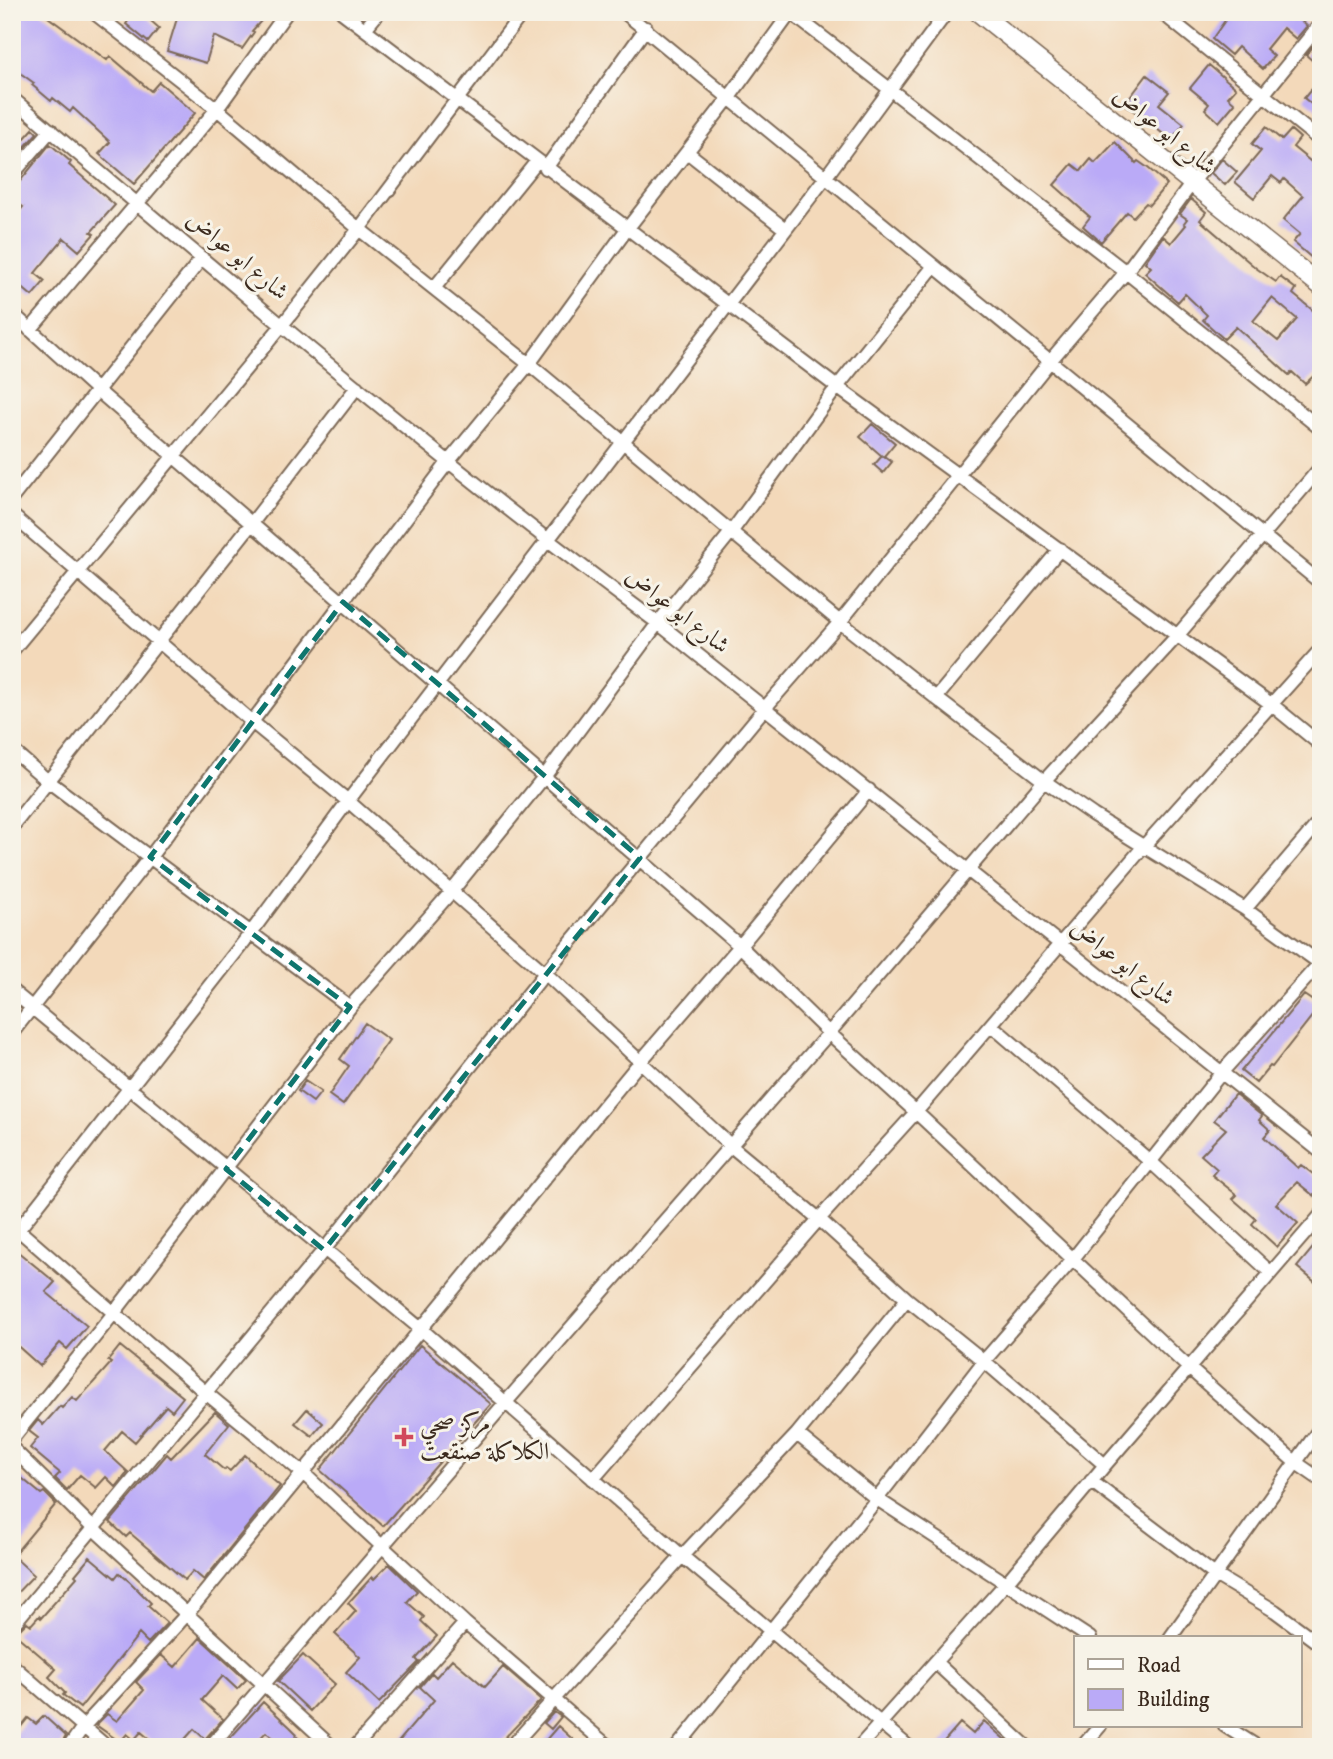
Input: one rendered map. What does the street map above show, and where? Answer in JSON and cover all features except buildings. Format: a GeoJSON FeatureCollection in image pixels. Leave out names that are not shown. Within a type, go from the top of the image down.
{"type":"FeatureCollection","features":[{"type":"Feature","properties":{"kind":"street"},"geometry":{"type":"LineString","coordinates":[[93,12],[217,109],[359,229],[435,287],[840,622],[936,698],[1093,816],[1245,909],[1320,963],[1222,1072],[1072,1261],[984,1361],[877,1499],[677,1747]]}},
{"type":"Feature","properties":{"kind":"street"},"geometry":{"type":"LineString","coordinates":[[30,330],[217,109],[287,12]]}},
{"type":"Feature","properties":{"kind":"street"},"geometry":{"type":"LineString","coordinates":[[342,12],[837,387],[1271,704],[1321,744]]}},
{"type":"Feature","properties":{"kind":"street"},"geometry":{"type":"LineString","coordinates":[[365,29],[379,12]]}},
{"type":"Feature","properties":{"kind":"street"},"geometry":{"type":"LineString","coordinates":[[12,651],[359,229],[523,12]]}},
{"type":"Feature","properties":{"kind":"street"},"geometry":{"type":"LineString","coordinates":[[624,12],[1321,583]]}},
{"type":"Feature","properties":{"kind":"street"},"geometry":{"type":"LineString","coordinates":[[12,1033],[150,857],[449,461],[529,364],[791,12],[1126,272],[1321,429]]}},
{"type":"Feature","properties":{"kind":"street"},"geometry":{"type":"LineString","coordinates":[[609,1747],[466,1623],[303,1472],[14,1231],[250,934],[726,304],[825,178],[947,12]]}},
{"type":"Feature","properties":{"kind":"street","name":"شارع ابو عواض"},"geometry":{"type":"LineString","coordinates":[[978,12],[1321,286]]}},
{"type":"Feature","properties":{"kind":"street"},"geometry":{"type":"LineString","coordinates":[[1161,12],[1321,141]]}},
{"type":"Feature","properties":{"kind":"street"},"geometry":{"type":"LineString","coordinates":[[12,1626],[324,1250],[545,973],[764,709],[840,622],[1050,361],[1126,272],[1192,183],[1321,23]]}},
{"type":"Feature","properties":{"kind":"street"},"geometry":{"type":"LineString","coordinates":[[435,287],[541,164],[646,28]]}},
{"type":"Feature","properties":{"kind":"street","name":"شارع ابو عواض"},"geometry":{"type":"LineString","coordinates":[[12,98],[547,542],[658,623],[1321,1152]]}},
{"type":"Feature","properties":{"kind":"street"},"geometry":{"type":"LineString","coordinates":[[12,175],[51,130]]}},
{"type":"Feature","properties":{"kind":"street"},"geometry":{"type":"LineString","coordinates":[[687,152],[785,229]]}},
{"type":"Feature","properties":{"kind":"street"},"geometry":{"type":"LineString","coordinates":[[12,498],[202,258]]}},
{"type":"Feature","properties":{"kind":"street"},"geometry":{"type":"LineString","coordinates":[[12,1439],[114,1313],[350,1007],[452,891],[544,777],[658,623],[732,531],[837,387],[934,266]]}},
{"type":"Feature","properties":{"kind":"street"},"geometry":{"type":"LineString","coordinates":[[12,313],[97,390],[740,946],[1072,1261],[1295,1462],[1321,1480]]}},
{"type":"Feature","properties":{"kind":"street"},"geometry":{"type":"LineString","coordinates":[[12,827],[357,387]]}},
{"type":"Feature","properties":{"kind":"street"},"geometry":{"type":"LineString","coordinates":[[210,1747],[1044,781],[1177,636],[1321,467]]}},
{"type":"Feature","properties":{"kind":"street"},"geometry":{"type":"LineString","coordinates":[[12,515],[157,642],[452,891],[545,973],[731,1146],[1104,1465]]}},
{"type":"Feature","properties":{"kind":"street"},"geometry":{"type":"LineString","coordinates":[[936,698],[1060,549]]}},
{"type":"Feature","properties":{"kind":"street"},"geometry":{"type":"LineString","coordinates":[[593,1479],[819,1219],[916,1112],[1144,845],[1321,649]]}},
{"type":"Feature","properties":{"kind":"street"},"geometry":{"type":"LineString","coordinates":[[12,750],[48,781],[350,1007]]}},
{"type":"Feature","properties":{"kind":"street"},"geometry":{"type":"LineString","coordinates":[[69,1747],[83,1727],[187,1614],[640,1062],[869,790]]}},
{"type":"Feature","properties":{"kind":"street"},"geometry":{"type":"LineString","coordinates":[[1245,909],[1321,820]]}},
{"type":"Feature","properties":{"kind":"street"},"geometry":{"type":"LineString","coordinates":[[12,990],[421,1329],[682,1556],[909,1747]]}},
{"type":"Feature","properties":{"kind":"street"},"geometry":{"type":"LineString","coordinates":[[991,1025],[1152,1163],[1271,1273]]}},
{"type":"Feature","properties":{"kind":"street"},"geometry":{"type":"LineString","coordinates":[[859,1747],[1006,1583],[1104,1465],[1321,1215]]}},
{"type":"Feature","properties":{"kind":"street"},"geometry":{"type":"LineString","coordinates":[[511,1747],[682,1556],[797,1434],[907,1299]]}},
{"type":"Feature","properties":{"kind":"street"},"geometry":{"type":"LineString","coordinates":[[1171,1636],[1321,1427]]}},
{"type":"Feature","properties":{"kind":"street"},"geometry":{"type":"LineString","coordinates":[[797,1434],[877,1499],[1087,1636]]}},
{"type":"Feature","properties":{"kind":"street"},"geometry":{"type":"LineString","coordinates":[[12,1448],[94,1529],[332,1747]]}},
{"type":"Feature","properties":{"kind":"street"},"geometry":{"type":"LineString","coordinates":[[1091,1481],[1215,1575],[1276,1611],[1321,1645]]}},
{"type":"Feature","properties":{"kind":"street"},"geometry":{"type":"LineString","coordinates":[[355,1747],[466,1623]]}},
{"type":"Feature","properties":{"kind":"street"},"geometry":{"type":"LineString","coordinates":[[934,1662],[1027,1747]]}},
{"type":"Feature","properties":{"kind":"street"},"geometry":{"type":"LineString","coordinates":[[12,1665],[107,1747]]}},
{"type":"Feature","properties":{"kind":"street"},"geometry":{"type":"LineString","coordinates":[[1082,1747],[1098,1728]]}},
{"type":"Feature","properties":{"kind":"street"},"geometry":{"type":"LineString","coordinates":[[1228,1728],[1258,1747]]}},
{"type":"Feature","properties":{"kind":"highlighted area"},"geometry":{"type":"Polygon","coordinates":[[[343,602],[640,858],[324,1250],[226,1169],[350,1007],[150,857],[343,602]]]}},
{"type":"Feature","properties":{"kind":"place","name":"مركز صحي الكلاكلة صنقعت"},"geometry":{"type":"Point","coordinates":[404,1437]}}]}
